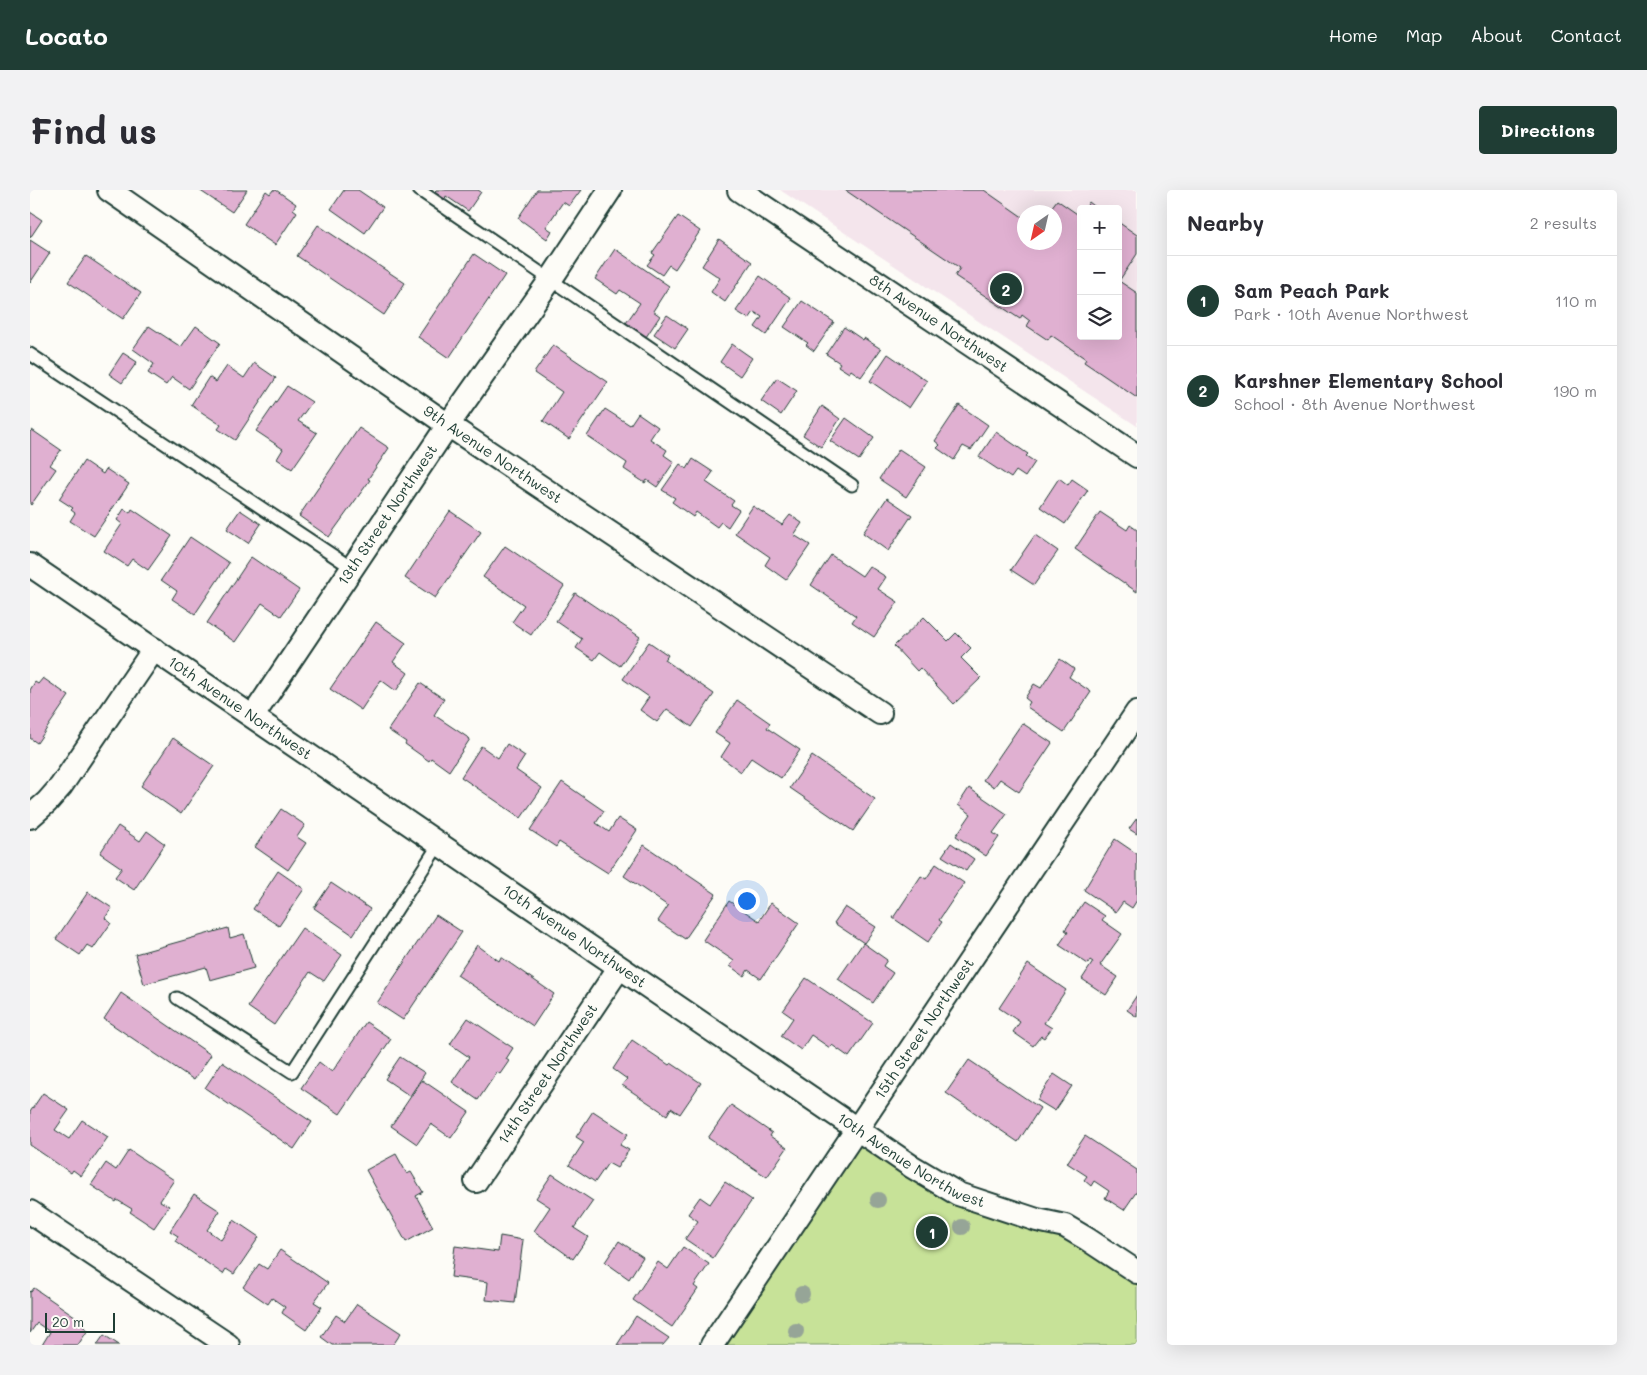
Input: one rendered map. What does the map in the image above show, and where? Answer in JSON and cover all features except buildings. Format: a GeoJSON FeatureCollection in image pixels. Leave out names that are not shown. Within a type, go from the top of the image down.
{"type":"FeatureCollection","features":[{"type":"Feature","properties":{"kind":"street","name":"9th Avenue Northwest"},"geometry":{"type":"LineString","coordinates":[[109,190],[448,425],[880,713]]}},
{"type":"Feature","properties":{"kind":"street","name":"13th Street Northwest"},"geometry":{"type":"LineString","coordinates":[[252,716],[448,425],[551,279],[610,190]]}},
{"type":"Feature","properties":{"kind":"street","name":"8th Avenue Northwest"},"geometry":{"type":"LineString","coordinates":[[740,190],[1137,456]]}},
{"type":"Feature","properties":{"kind":"street","name":"10th Avenue Northwest"},"geometry":{"type":"LineString","coordinates":[[30,566],[911,1166],[958,1194],[1036,1220],[1065,1226],[1137,1272]]}},
{"type":"Feature","properties":{"kind":"street"},"geometry":{"type":"LineString","coordinates":[[30,817],[61,786],[154,649]]}},
{"type":"Feature","properties":{"kind":"street","name":"15th Street Northwest"},"geometry":{"type":"LineString","coordinates":[[712,1345],[1137,712]]}},
{"type":"Feature","properties":{"kind":"street","name":"14th Street Northwest"},"geometry":{"type":"LineString","coordinates":[[476,1181],[620,968]]}},
{"type":"Feature","properties":{"kind":"street"},"geometry":{"type":"LineString","coordinates":[[30,1212],[228,1345]]}},
{"type":"Feature","properties":{"kind":"lane"},"geometry":{"type":"LineString","coordinates":[[419,190],[852,485]]}},
{"type":"Feature","properties":{"kind":"lane"},"geometry":{"type":"LineString","coordinates":[[30,354],[352,568]]}},
{"type":"Feature","properties":{"kind":"lane"},"geometry":{"type":"LineString","coordinates":[[177,998],[292,1072],[438,844]]}},
{"type":"Feature","properties":{"kind":"shaded area"},"geometry":{"type":"Polygon","coordinates":[[[780,190],[1137,190],[1137,426],[780,190]]]}},
{"type":"Feature","properties":{"kind":"green space"},"geometry":{"type":"Polygon","coordinates":[[[856,1130],[911,1166],[1037,1220],[1137,1272],[1137,1345],[712,1345],[856,1130]]]}},
{"type":"Feature","properties":{"kind":"place","name":"Karshner Elementary School"},"geometry":{"type":"Point","coordinates":[1006,289]}},
{"type":"Feature","properties":{"kind":"place","name":"Sam Peach Park"},"geometry":{"type":"Point","coordinates":[932,1232]}}]}
